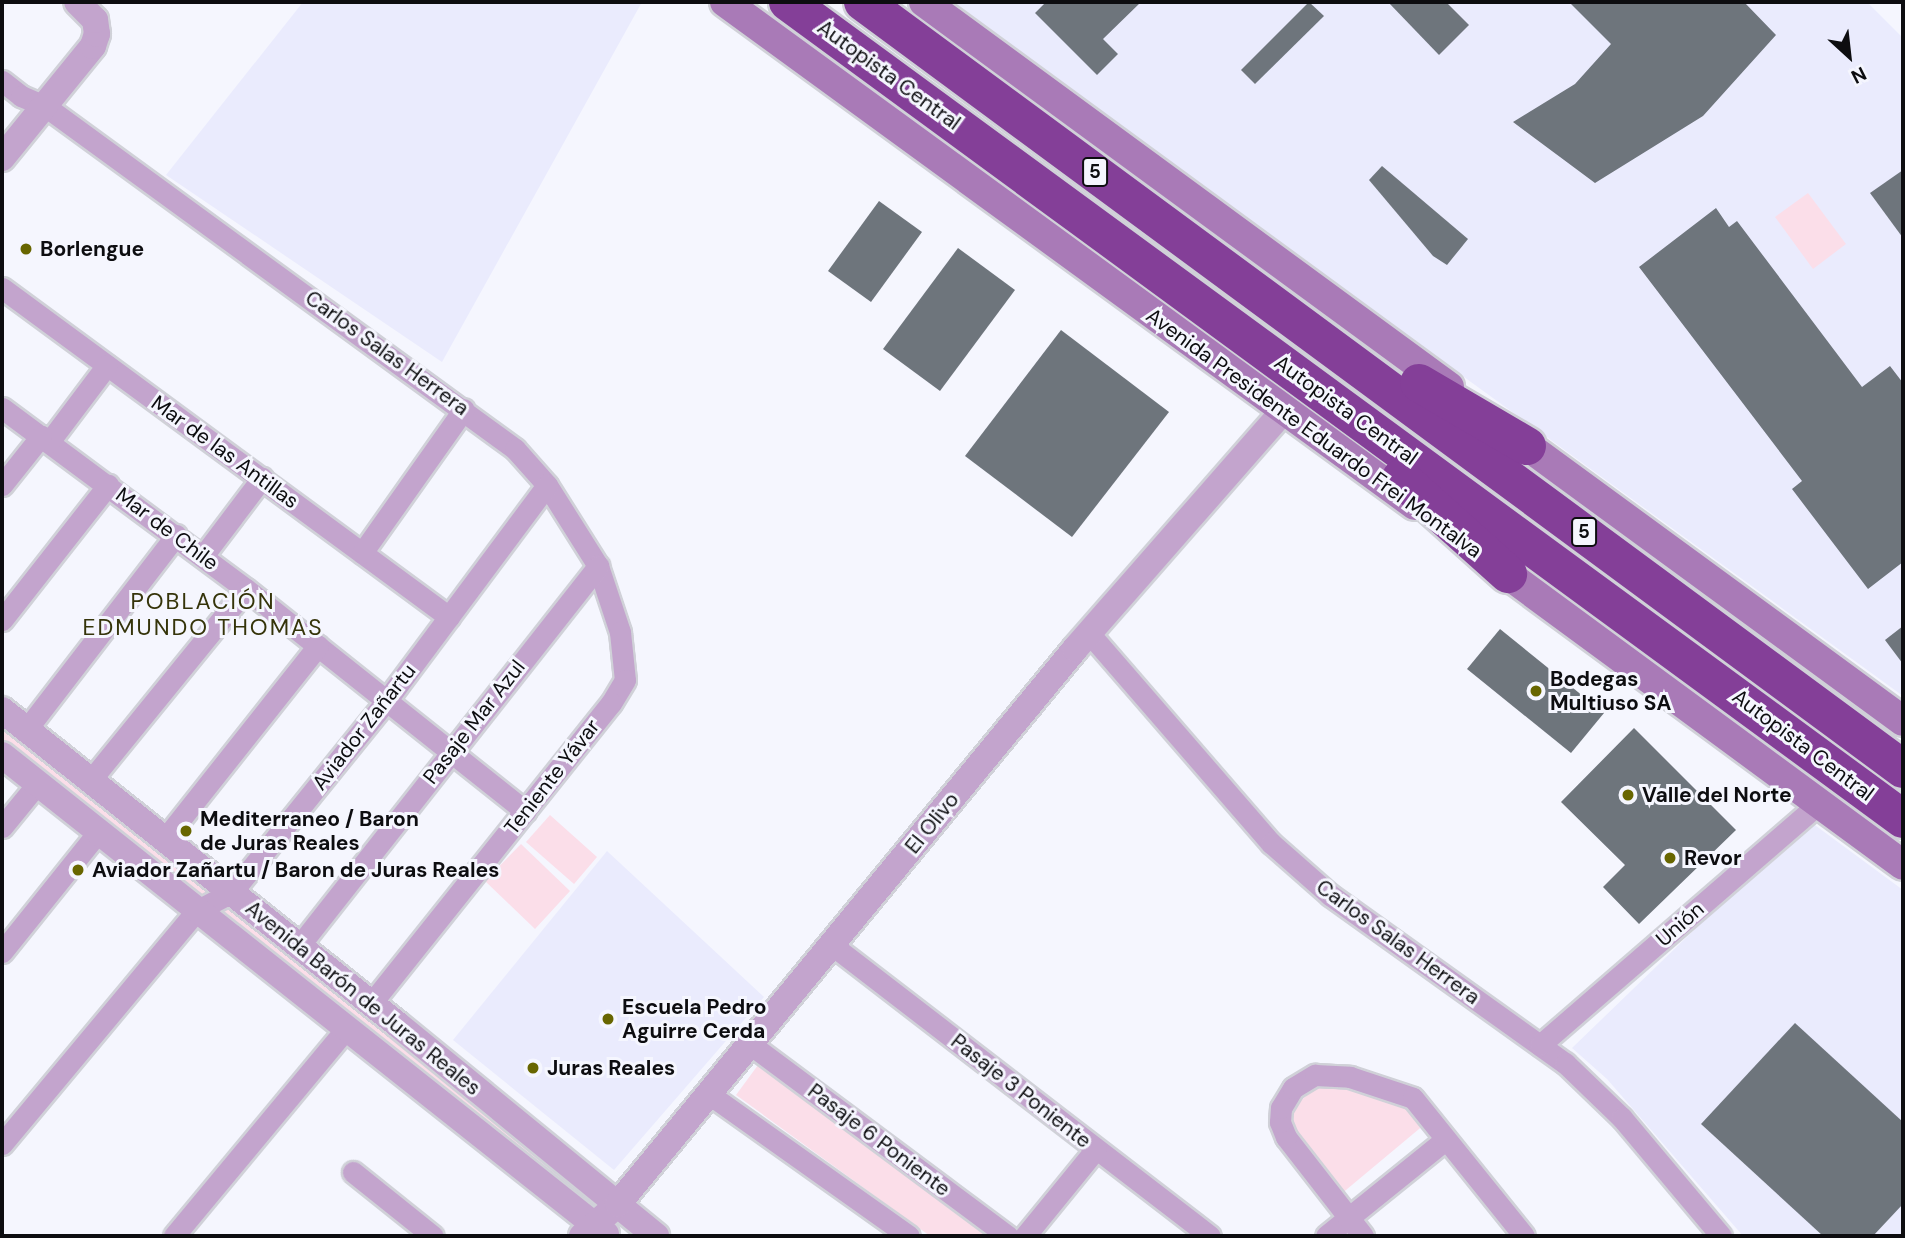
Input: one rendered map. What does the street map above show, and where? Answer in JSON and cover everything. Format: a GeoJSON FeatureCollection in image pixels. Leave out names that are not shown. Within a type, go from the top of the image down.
{"type":"FeatureCollection","features":[{"type":"Feature","properties":{"kind":"highway","name":"Autopista Central"},"geometry":{"type":"LineString","coordinates":[[789,2],[1903,819]]}},
{"type":"Feature","properties":{"kind":"highway","name":"Autopista Central"},"geometry":{"type":"LineString","coordinates":[[863,2],[1903,769]]}},
{"type":"Feature","properties":{"kind":"highway"},"geometry":{"type":"LineString","coordinates":[[1265,296],[1527,446]]}},
{"type":"Feature","properties":{"kind":"highway"},"geometry":{"type":"LineString","coordinates":[[1233,326],[1508,574]]}},
{"type":"Feature","properties":{"kind":"main road","name":"Avenida Presidente Eduardo Frei Montalva"},"geometry":{"type":"LineString","coordinates":[[726,2],[1903,865]]}},
{"type":"Feature","properties":{"kind":"main road"},"geometry":{"type":"LineString","coordinates":[[924,2],[1903,721]]}},
{"type":"Feature","properties":{"kind":"street"},"geometry":{"type":"LineString","coordinates":[[2,158],[93,46],[97,27],[92,14],[78,2]]}},
{"type":"Feature","properties":{"kind":"street","name":"Carlos Salas Herrera"},"geometry":{"type":"LineString","coordinates":[[2,81],[21,96],[45,106],[464,409],[515,449],[547,485],[597,566],[620,632],[625,680]]}},
{"type":"Feature","properties":{"kind":"street","name":"Mar de las Antillas"},"geometry":{"type":"LineString","coordinates":[[2,288],[449,617]]}},
{"type":"Feature","properties":{"kind":"street"},"geometry":{"type":"LineString","coordinates":[[2,485],[107,365]]}},
{"type":"Feature","properties":{"kind":"street","name":"Mar de Chile"},"geometry":{"type":"LineString","coordinates":[[2,408],[176,535],[525,811]]}},
{"type":"Feature","properties":{"kind":"street"},"geometry":{"type":"LineString","coordinates":[[362,553],[464,409]]}},
{"type":"Feature","properties":{"kind":"street","name":"El Olivo"},"geometry":{"type":"LineString","coordinates":[[595,1233],[1089,633],[1283,411]]}},
{"type":"Feature","properties":{"kind":"street"},"geometry":{"type":"LineString","coordinates":[[203,556],[261,478]]}},
{"type":"Feature","properties":{"kind":"street"},"geometry":{"type":"LineString","coordinates":[[2,620],[108,485]]}},
{"type":"Feature","properties":{"kind":"street","name":"Aviador Zañartu"},"geometry":{"type":"LineString","coordinates":[[2,1144],[196,911],[232,892],[386,701],[547,485]]}},
{"type":"Feature","properties":{"kind":"street"},"geometry":{"type":"LineString","coordinates":[[26,730],[176,535]]}},
{"type":"Feature","properties":{"kind":"street","name":"Pasaje Mar Azul"},"geometry":{"type":"LineString","coordinates":[[299,946],[597,566]]}},
{"type":"Feature","properties":{"kind":"street"},"geometry":{"type":"LineString","coordinates":[[90,781],[246,589]]}},
{"type":"Feature","properties":{"kind":"street","name":"Carlos Salas Herrera"},"geometry":{"type":"LineString","coordinates":[[1089,633],[1256,827],[1285,856],[1330,895],[1541,1045],[1609,1104],[1721,1236]]}},
{"type":"Feature","properties":{"kind":"street"},"geometry":{"type":"LineString","coordinates":[[164,840],[318,646]]}},
{"type":"Feature","properties":{"kind":"street","name":"Teniente Yávar"},"geometry":{"type":"LineString","coordinates":[[371,1004],[611,703],[625,680]]}},
{"type":"Feature","properties":{"kind":"street","name":"Avenida Barón de Juras Reales"},"geometry":{"type":"LineString","coordinates":[[2,710],[232,892],[656,1236]]}},
{"type":"Feature","properties":{"kind":"street","name":"Avenida Barón de Juras Reales"},"geometry":{"type":"LineString","coordinates":[[2,755],[346,1029],[595,1233]]}},
{"type":"Feature","properties":{"kind":"street"},"geometry":{"type":"LineString","coordinates":[[2,827],[37,783]]}},
{"type":"Feature","properties":{"kind":"street","name":"Unión"},"geometry":{"type":"LineString","coordinates":[[1541,1045],[1819,803]]}},
{"type":"Feature","properties":{"kind":"street"},"geometry":{"type":"LineString","coordinates":[[2,951],[98,832]]}},
{"type":"Feature","properties":{"kind":"street","name":"Pasaje 3 Poniente"},"geometry":{"type":"LineString","coordinates":[[832,945],[1210,1236]]}},
{"type":"Feature","properties":{"kind":"street"},"geometry":{"type":"LineString","coordinates":[[174,1236],[346,1029]]}},
{"type":"Feature","properties":{"kind":"street","name":"Pasaje 6 Poniente"},"geometry":{"type":"LineString","coordinates":[[750,1044],[1009,1236]]}},
{"type":"Feature","properties":{"kind":"street"},"geometry":{"type":"LineString","coordinates":[[1363,1236],[1286,1137],[1280,1122],[1281,1108],[1293,1088],[1315,1075],[1350,1077],[1413,1098],[1524,1236]]}},
{"type":"Feature","properties":{"kind":"street"},"geometry":{"type":"LineString","coordinates":[[709,1094],[909,1236]]}},
{"type":"Feature","properties":{"kind":"street"},"geometry":{"type":"LineString","coordinates":[[1326,1236],[1446,1139]]}},
{"type":"Feature","properties":{"kind":"street"},"geometry":{"type":"LineString","coordinates":[[1025,1236],[1096,1149]]}},
{"type":"Feature","properties":{"kind":"street"},"geometry":{"type":"LineString","coordinates":[[353,1172],[433,1236]]}},
{"type":"Feature","properties":{"kind":"shaded area"},"geometry":{"type":"Polygon","coordinates":[[[303,2],[642,2],[442,362],[166,175],[303,2]]]}},
{"type":"Feature","properties":{"kind":"shaded area"},"geometry":{"type":"Polygon","coordinates":[[[948,2],[1867,2],[1903,38],[1903,696],[948,2]]]}},
{"type":"Feature","properties":{"kind":"shaded area"},"geometry":{"type":"Polygon","coordinates":[[[1808,193],[1846,244],[1813,269],[1775,217],[1808,193]]]}},
{"type":"Feature","properties":{"kind":"shaded area"},"geometry":{"type":"Polygon","coordinates":[[[2,728],[604,1200],[592,1212],[2,745],[2,728]]]}},
{"type":"Feature","properties":{"kind":"shaded area"},"geometry":{"type":"Polygon","coordinates":[[[550,815],[597,857],[574,884],[526,842],[550,815]]]}},
{"type":"Feature","properties":{"kind":"shaded area"},"geometry":{"type":"Polygon","coordinates":[[[1808,820],[1903,890],[1903,1236],[1743,1236],[1607,1079],[1572,1048],[1808,820]]]}},
{"type":"Feature","properties":{"kind":"shaded area"},"geometry":{"type":"Polygon","coordinates":[[[521,844],[570,891],[535,929],[485,881],[521,844]]]}},
{"type":"Feature","properties":{"kind":"shaded area","name":"Escuela Pedro Aguirre Cerda"},"geometry":{"type":"Polygon","coordinates":[[[607,851],[764,997],[614,1170],[453,1040],[607,851]]]}},
{"type":"Feature","properties":{"kind":"shaded area"},"geometry":{"type":"Polygon","coordinates":[[[761,1061],[989,1236],[930,1236],[736,1095],[761,1061]]]}},
{"type":"Feature","properties":{"kind":"shaded area"},"geometry":{"type":"Polygon","coordinates":[[[1350,1081],[1405,1099],[1425,1124],[1340,1195],[1288,1127],[1294,1107],[1320,1083],[1350,1081]]]}},
{"type":"Feature","properties":{"kind":"building"},"geometry":{"type":"Polygon","coordinates":[[[1046,2],[1141,2],[1103,39],[1118,54],[1097,75],[1035,13],[1046,2]]]}},
{"type":"Feature","properties":{"kind":"building"},"geometry":{"type":"Polygon","coordinates":[[[1309,2],[1324,16],[1255,84],[1241,70],[1309,2]]]}},
{"type":"Feature","properties":{"kind":"building"},"geometry":{"type":"Polygon","coordinates":[[[1388,2],[1446,2],[1469,25],[1439,55],[1388,2]]]}},
{"type":"Feature","properties":{"kind":"building"},"geometry":{"type":"Polygon","coordinates":[[[1569,2],[1744,2],[1776,35],[1703,116],[1595,183],[1513,122],[1575,84],[1611,44],[1569,2]]]}},
{"type":"Feature","properties":{"kind":"building"},"geometry":{"type":"Polygon","coordinates":[[[1382,166],[1468,239],[1447,265],[1433,256],[1369,180],[1382,166]]]}},
{"type":"Feature","properties":{"kind":"building"},"geometry":{"type":"Polygon","coordinates":[[[1903,170],[1903,238],[1870,193],[1903,170]]]}},
{"type":"Feature","properties":{"kind":"building"},"geometry":{"type":"Polygon","coordinates":[[[879,201],[922,232],[871,302],[828,271],[879,201]]]}},
{"type":"Feature","properties":{"kind":"building"},"geometry":{"type":"Polygon","coordinates":[[[1716,208],[1729,227],[1737,221],[1862,387],[1890,366],[1903,383],[1903,562],[1868,589],[1792,489],[1802,481],[1639,267],[1716,208]]]}},
{"type":"Feature","properties":{"kind":"building"},"geometry":{"type":"Polygon","coordinates":[[[958,248],[1015,290],[940,391],[883,349],[958,248]]]}},
{"type":"Feature","properties":{"kind":"building"},"geometry":{"type":"Polygon","coordinates":[[[1061,330],[1169,412],[1072,537],[965,456],[1061,330]]]}},
{"type":"Feature","properties":{"kind":"building"},"geometry":{"type":"Polygon","coordinates":[[[1903,626],[1903,664],[1885,640],[1903,626]]]}},
{"type":"Feature","properties":{"kind":"building","name":"Bodegas Multiuso SA"},"geometry":{"type":"Polygon","coordinates":[[[1500,629],[1604,713],[1571,753],[1467,669],[1500,629]]]}},
{"type":"Feature","properties":{"kind":"building"},"geometry":{"type":"Polygon","coordinates":[[[1634,728],[1736,830],[1639,924],[1603,887],[1625,865],[1561,802],[1634,728]]]}},
{"type":"Feature","properties":{"kind":"building"},"geometry":{"type":"Polygon","coordinates":[[[1795,1023],[1903,1122],[1903,1204],[1873,1236],[1823,1236],[1701,1124],[1795,1023]]]}},
{"type":"Feature","properties":{"kind":"place","name":"Borlengue"},"geometry":{"type":"Point","coordinates":[26,249]}},
{"type":"Feature","properties":{"kind":"place","name":"Bodegas Multiuso SA"},"geometry":{"type":"Point","coordinates":[1536,691]}},
{"type":"Feature","properties":{"kind":"place","name":"Valle del Norte"},"geometry":{"type":"Point","coordinates":[1628,795]}},
{"type":"Feature","properties":{"kind":"place","name":"Mediterraneo / Baron de Juras Reales"},"geometry":{"type":"Point","coordinates":[186,831]}},
{"type":"Feature","properties":{"kind":"place","name":"Revor"},"geometry":{"type":"Point","coordinates":[1670,858]}},
{"type":"Feature","properties":{"kind":"place","name":"Aviador Zañartu / Baron de Juras Reales"},"geometry":{"type":"Point","coordinates":[78,870]}},
{"type":"Feature","properties":{"kind":"place","name":"Escuela Pedro Aguirre Cerda"},"geometry":{"type":"Point","coordinates":[608,1019]}},
{"type":"Feature","properties":{"kind":"place","name":"Juras Reales"},"geometry":{"type":"Point","coordinates":[533,1068]}},
{"type":"Feature","properties":{"kind":"district","name":"POBLACIÓN EDMUNDO THOMAS"},"geometry":{"type":"Point","coordinates":[203,614]}}]}
